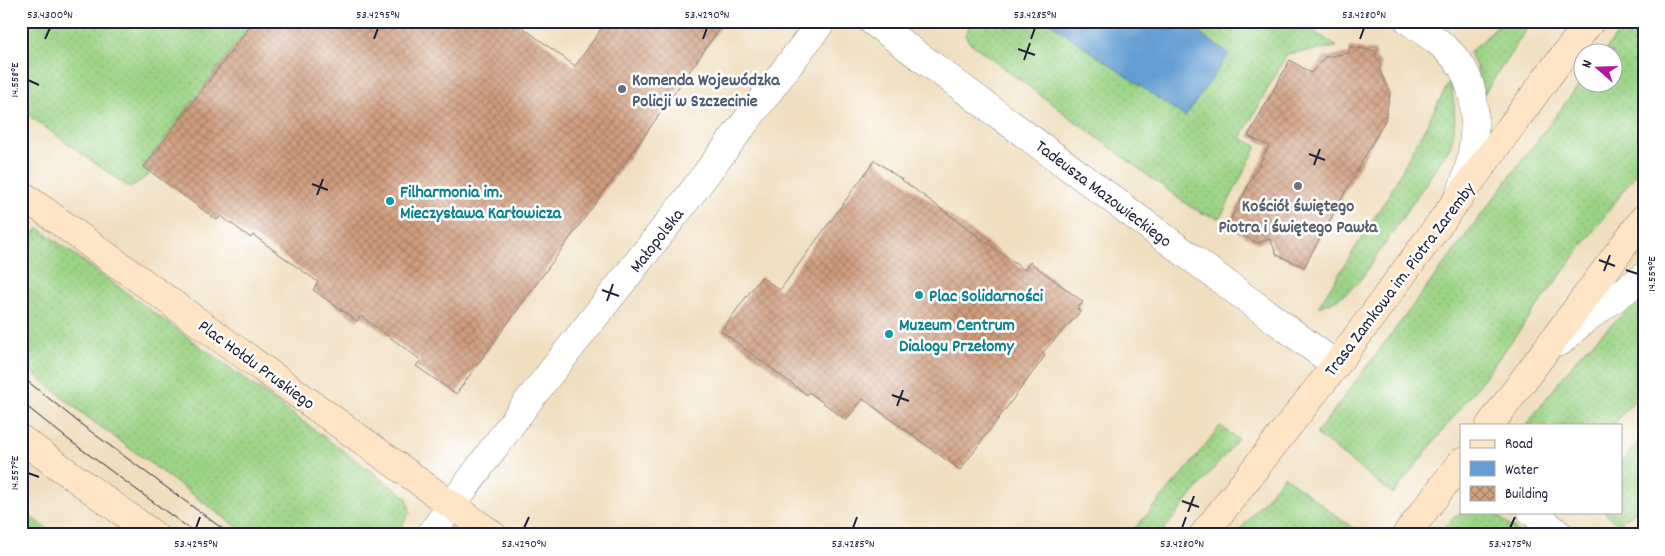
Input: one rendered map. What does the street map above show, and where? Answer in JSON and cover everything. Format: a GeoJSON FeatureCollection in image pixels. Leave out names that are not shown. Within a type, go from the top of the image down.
{"type":"FeatureCollection","features":[{"type":"Feature","properties":{"kind":"main road","name":"Trasa Zamkowa im. Piotra Zaremby"},"geometry":{"type":"LineString","coordinates":[[1203,535],[1336,365],[1548,76],[1592,21]]}},
{"type":"Feature","properties":{"kind":"main road","name":"Plac Hołdu Pruskiego"},"geometry":{"type":"LineString","coordinates":[[21,194],[493,535]]}},
{"type":"Feature","properties":{"kind":"main road"},"geometry":{"type":"LineString","coordinates":[[1491,424],[1644,218]]}},
{"type":"Feature","properties":{"kind":"main road"},"geometry":{"type":"LineString","coordinates":[[21,439],[154,535]]}},
{"type":"Feature","properties":{"kind":"main road"},"geometry":{"type":"LineString","coordinates":[[1406,535],[1460,463]]}},
{"type":"Feature","properties":{"kind":"street","name":"Małopolska"},"geometry":{"type":"LineString","coordinates":[[452,505],[520,412],[678,211],[822,21]]}},
{"type":"Feature","properties":{"kind":"street"},"geometry":{"type":"LineString","coordinates":[[1409,21],[1451,54],[1462,68],[1468,85],[1474,124],[1473,145],[1464,184],[1456,203]]}},
{"type":"Feature","properties":{"kind":"street","name":"Tadeusza Mazowieckiego"},"geometry":{"type":"LineString","coordinates":[[890,26],[1336,365]]}},
{"type":"Feature","properties":{"kind":"street"},"geometry":{"type":"LineString","coordinates":[[1534,364],[1584,320],[1644,277]]}},
{"type":"Feature","properties":{"kind":"street"},"geometry":{"type":"LineString","coordinates":[[430,535],[452,505]]}},
{"type":"Feature","properties":{"kind":"street"},"geometry":{"type":"LineString","coordinates":[[1534,514],[1560,535]]}},
{"type":"Feature","properties":{"kind":"green space"},"geometry":{"type":"Polygon","coordinates":[[[21,21],[254,21],[143,167],[151,173],[130,188],[21,110],[21,21]]]}},
{"type":"Feature","properties":{"kind":"green space"},"geometry":{"type":"Polygon","coordinates":[[[972,21],[1300,21],[1337,47],[1287,54],[1241,138],[1257,146],[1220,218],[1204,214],[1189,206],[969,42],[965,35],[972,21]]]}},
{"type":"Feature","properties":{"kind":"green space"},"geometry":{"type":"Polygon","coordinates":[[[1504,21],[1532,21],[1484,94],[1476,66],[1469,53],[1504,21]]]}},
{"type":"Feature","properties":{"kind":"green space"},"geometry":{"type":"Polygon","coordinates":[[[1627,21],[1644,21],[1644,163],[1484,378],[1393,494],[1316,434],[1574,92],[1622,92],[1622,42],[1611,42],[1627,21]]]}},
{"type":"Feature","properties":{"kind":"green space"},"geometry":{"type":"Polygon","coordinates":[[[1450,81],[1455,124],[1449,149],[1361,279],[1342,296],[1318,307],[1388,196],[1450,81]]]}},
{"type":"Feature","properties":{"kind":"green space"},"geometry":{"type":"Polygon","coordinates":[[[38,228],[407,498],[410,512],[396,535],[248,535],[79,411],[21,363],[21,252],[38,228]]]}},
{"type":"Feature","properties":{"kind":"green space"},"geometry":{"type":"Polygon","coordinates":[[[1644,295],[1644,388],[1615,424],[1527,424],[1582,352],[1644,295]]]}},
{"type":"Feature","properties":{"kind":"green space"},"geometry":{"type":"Polygon","coordinates":[[[1220,426],[1238,439],[1166,527],[1159,535],[1129,535],[1186,470],[1220,426]]]}},
{"type":"Feature","properties":{"kind":"green space"},"geometry":{"type":"Polygon","coordinates":[[[1644,436],[1644,504],[1618,525],[1606,514],[1622,514],[1622,460],[1644,436]]]}},
{"type":"Feature","properties":{"kind":"green space"},"geometry":{"type":"Polygon","coordinates":[[[1284,476],[1362,535],[1236,535],[1284,476]]]}},
{"type":"Feature","properties":{"kind":"green space"},"geometry":{"type":"Polygon","coordinates":[[[21,510],[55,535],[21,535],[21,510]]]}},
{"type":"Feature","properties":{"kind":"green space"},"geometry":{"type":"Polygon","coordinates":[[[1460,513],[1496,514],[1522,535],[1447,535],[1441,530],[1460,513]]]}},
{"type":"Feature","properties":{"kind":"water"},"geometry":{"type":"Polygon","coordinates":[[[1047,21],[1182,21],[1229,54],[1185,117],[1047,21]]]}},
{"type":"Feature","properties":{"kind":"building","name":"Filharmonia im. Mieczysława Karłowicza"},"geometry":{"type":"Polygon","coordinates":[[[254,21],[514,21],[575,66],[607,21],[725,21],[635,149],[456,394],[416,366],[421,360],[361,316],[357,321],[313,290],[318,282],[253,235],[251,238],[221,216],[217,220],[144,167],[254,21]]]}},
{"type":"Feature","properties":{"kind":"building","name":"Kościół świętego Piotra i świętego Pawła"},"geometry":{"type":"Polygon","coordinates":[[[1350,47],[1376,51],[1376,58],[1382,65],[1379,69],[1390,93],[1385,120],[1304,267],[1277,255],[1270,239],[1257,243],[1227,226],[1269,146],[1248,136],[1290,60],[1311,73],[1325,57],[1349,53],[1350,47]]]}},
{"type":"Feature","properties":{"kind":"building","name":"Muzeum Centrum Dialogu Przełomy"},"geometry":{"type":"Polygon","coordinates":[[[875,160],[1024,270],[1030,262],[1083,302],[1077,309],[1081,311],[1042,353],[1045,356],[960,470],[863,399],[846,420],[809,392],[807,395],[721,331],[761,277],[780,290],[875,160]]]}},
{"type":"Feature","properties":{"kind":"tram line"},"geometry":{"type":"LineString","coordinates":[[21,376],[82,425],[231,535]]}},
{"type":"Feature","properties":{"kind":"tram line"},"geometry":{"type":"LineString","coordinates":[[21,402],[69,440],[198,535]]}},
{"type":"Feature","properties":{"kind":"place","name":"Komenda Wojewódzka Policji w Szczecinie"},"geometry":{"type":"Point","coordinates":[622,89]}},
{"type":"Feature","properties":{"kind":"place","name":"Kościół świętego Piotra i świętego Pawła"},"geometry":{"type":"Point","coordinates":[1298,186]}},
{"type":"Feature","properties":{"kind":"place","name":"Filharmonia im. Mieczysława Karłowicza"},"geometry":{"type":"Point","coordinates":[390,201]}},
{"type":"Feature","properties":{"kind":"place","name":"Plac Solidarności"},"geometry":{"type":"Point","coordinates":[919,295]}},
{"type":"Feature","properties":{"kind":"place","name":"Muzeum Centrum Dialogu Przełomy"},"geometry":{"type":"Point","coordinates":[889,334]}}]}
